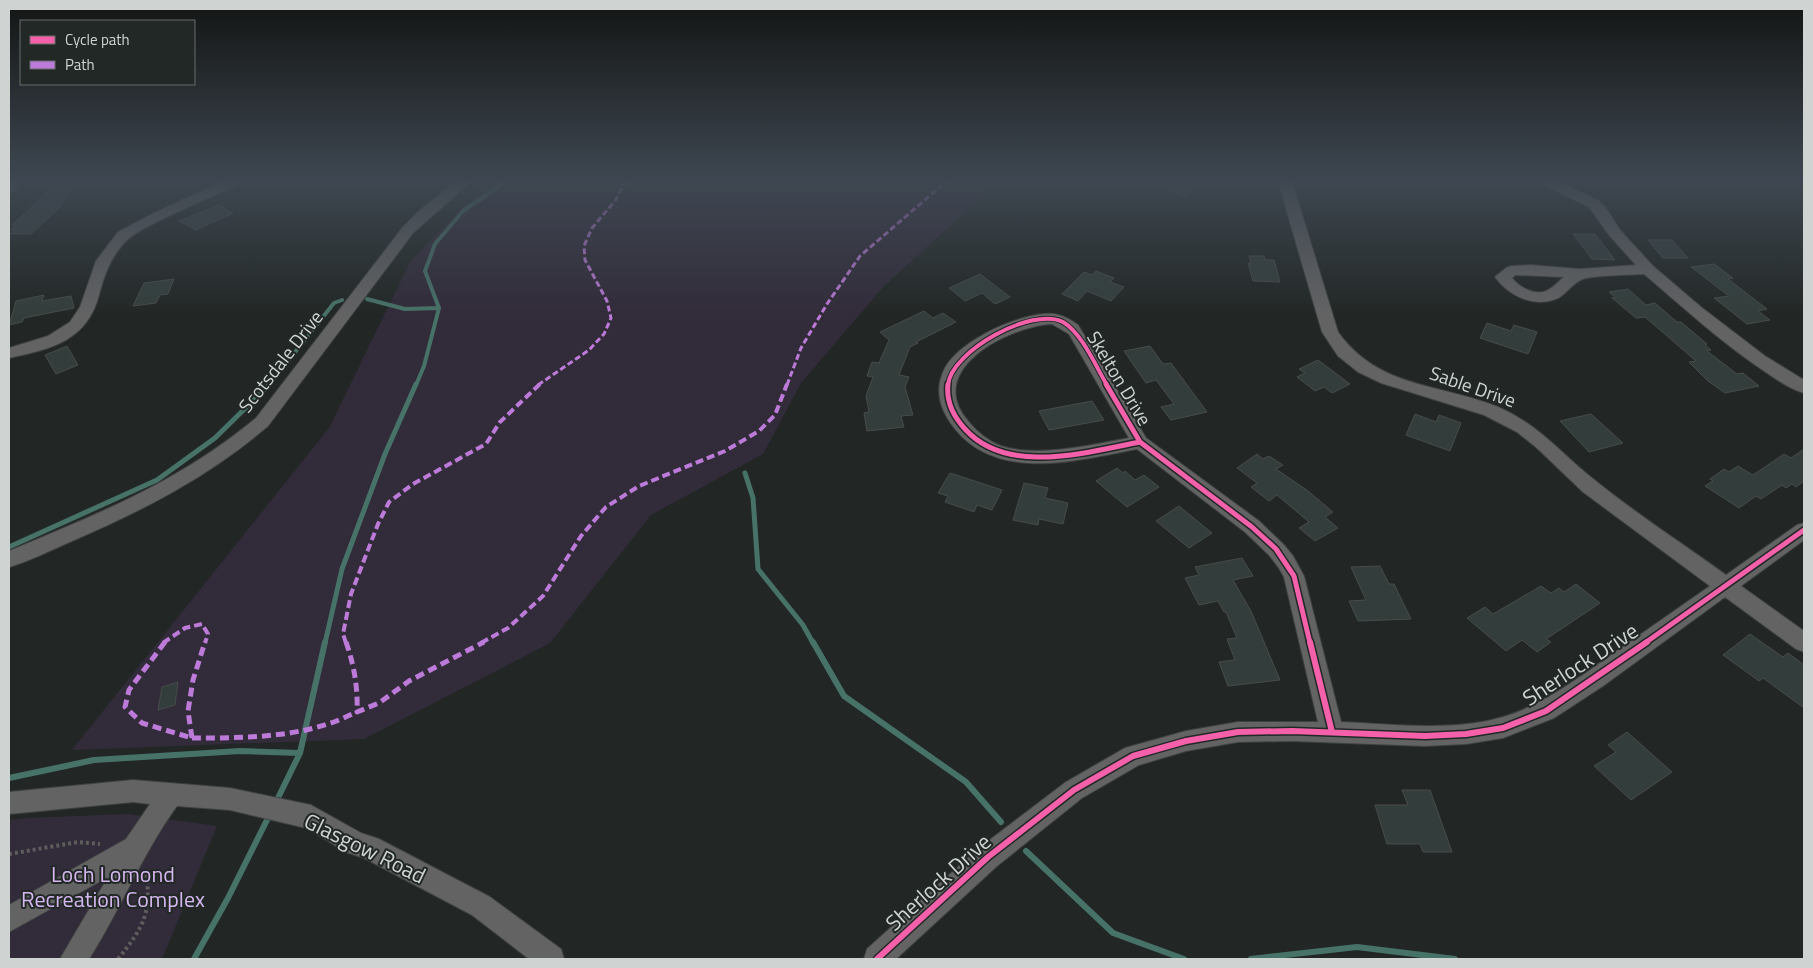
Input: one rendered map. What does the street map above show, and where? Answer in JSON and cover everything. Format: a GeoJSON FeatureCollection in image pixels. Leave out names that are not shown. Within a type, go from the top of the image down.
{"type":"FeatureCollection","features":[{"type":"Feature","properties":{"kind":"street"},"geometry":{"type":"LineString","coordinates":[[9,353],[41,344],[68,333],[76,327],[90,301],[98,271],[110,250],[122,236],[142,225]]}},
{"type":"Feature","properties":{"kind":"street","name":"Scotsdale Drive"},"geometry":{"type":"LineString","coordinates":[[9,559],[138,503],[191,476],[232,448],[263,421],[413,225]]}},
{"type":"Feature","properties":{"kind":"street","name":"Sable Drive"},"geometry":{"type":"LineString","coordinates":[[1298,225],[1330,332],[1335,343],[1356,363],[1387,379],[1478,406],[1513,421],[1587,484],[1640,525],[1725,585]]}},
{"type":"Feature","properties":{"kind":"street"},"geometry":{"type":"LineString","coordinates":[[1610,225],[1648,269],[1695,310],[1758,360],[1804,387]]}},
{"type":"Feature","properties":{"kind":"street"},"geometry":{"type":"LineString","coordinates":[[1580,274],[1648,269]]}},
{"type":"Feature","properties":{"kind":"street","name":"Skelton Drive"},"geometry":{"type":"LineString","coordinates":[[1140,442],[1050,456],[1010,454],[988,448],[959,424],[951,411],[947,396],[948,382],[954,368],[994,336],[1032,320],[1053,318],[1065,323],[1075,331],[1140,442],[1182,476],[1249,525],[1277,549],[1287,562],[1294,576],[1302,605],[1332,732]]}},
{"type":"Feature","properties":{"kind":"street","name":"Sherlock Drive"},"geometry":{"type":"LineString","coordinates":[[877,959],[988,857],[1074,790],[1133,756],[1186,741],[1238,732],[1292,730],[1425,736],[1466,734],[1503,728],[1546,711],[1595,679],[1804,530]]}},
{"type":"Feature","properties":{"kind":"street"},"geometry":{"type":"LineString","coordinates":[[1725,585],[1804,643]]}},
{"type":"Feature","properties":{"kind":"street","name":"Glasgow Road"},"geometry":{"type":"LineString","coordinates":[[9,803],[133,791],[230,799],[311,817],[355,843],[370,848],[481,906],[551,959]]}},
{"type":"Feature","properties":{"kind":"street"},"geometry":{"type":"LineString","coordinates":[[73,959],[106,909],[136,848],[170,795]]}},
{"type":"Feature","properties":{"kind":"street"},"geometry":{"type":"LineString","coordinates":[[9,918],[136,848]]}},
{"type":"Feature","properties":{"kind":"green space"},"geometry":{"type":"Polygon","coordinates":[[[445,225],[951,225],[884,286],[801,383],[763,454],[651,515],[550,643],[364,739],[72,750],[329,428],[410,262],[445,225]]]}},
{"type":"Feature","properties":{"kind":"green space","name":"Loch Lomond Recreation Complex"},"geometry":{"type":"Polygon","coordinates":[[[129,814],[217,826],[162,959],[9,959],[9,820],[129,814]]]}},
{"type":"Feature","properties":{"kind":"building"},"geometry":{"type":"Polygon","coordinates":[[[16,225],[40,225],[31,234],[10,234],[15,230],[11,230],[16,225]]]}},
{"type":"Feature","properties":{"kind":"building"},"geometry":{"type":"Polygon","coordinates":[[[187,225],[207,225],[196,230],[187,225]]]}},
{"type":"Feature","properties":{"kind":"building"},"geometry":{"type":"Polygon","coordinates":[[[1573,234],[1595,234],[1615,260],[1592,259],[1573,234]]]}},
{"type":"Feature","properties":{"kind":"building"},"geometry":{"type":"Polygon","coordinates":[[[1648,240],[1672,240],[1688,258],[1663,258],[1648,240]]]}},
{"type":"Feature","properties":{"kind":"building"},"geometry":{"type":"Polygon","coordinates":[[[1249,256],[1264,256],[1265,260],[1274,260],[1280,282],[1253,281],[1248,263],[1251,263],[1249,256]]]}},
{"type":"Feature","properties":{"kind":"building"},"geometry":{"type":"Polygon","coordinates":[[[1714,264],[1733,278],[1728,279],[1767,309],[1758,311],[1770,320],[1747,324],[1714,298],[1729,296],[1691,267],[1714,264]]]}},
{"type":"Feature","properties":{"kind":"building"},"geometry":{"type":"Polygon","coordinates":[[[1096,271],[1114,278],[1110,282],[1124,287],[1111,301],[1087,291],[1078,301],[1062,294],[1084,272],[1092,275],[1096,271]]]}},
{"type":"Feature","properties":{"kind":"building"},"geometry":{"type":"Polygon","coordinates":[[[980,274],[1010,297],[995,304],[982,293],[965,301],[949,288],[980,274]]]}},
{"type":"Feature","properties":{"kind":"building"},"geometry":{"type":"Polygon","coordinates":[[[174,279],[168,294],[160,295],[156,303],[133,306],[144,283],[174,279]]]}},
{"type":"Feature","properties":{"kind":"building"},"geometry":{"type":"Polygon","coordinates":[[[1628,289],[1646,305],[1655,303],[1677,322],[1681,322],[1707,344],[1705,345],[1711,350],[1707,351],[1737,374],[1743,373],[1759,386],[1725,393],[1708,381],[1689,362],[1696,361],[1645,317],[1636,318],[1612,298],[1615,297],[1609,292],[1628,289]]]}},
{"type":"Feature","properties":{"kind":"building"},"geometry":{"type":"Polygon","coordinates":[[[44,295],[42,301],[71,296],[74,308],[24,318],[22,322],[9,325],[16,301],[44,295]]]}},
{"type":"Feature","properties":{"kind":"building"},"geometry":{"type":"Polygon","coordinates":[[[924,311],[933,318],[943,313],[956,322],[916,342],[918,343],[910,347],[899,375],[909,377],[905,387],[913,415],[901,416],[904,427],[867,431],[864,413],[869,412],[866,396],[873,377],[867,376],[872,362],[879,363],[889,340],[880,332],[924,311]]]}},
{"type":"Feature","properties":{"kind":"building"},"geometry":{"type":"Polygon","coordinates":[[[1487,323],[1511,331],[1514,325],[1537,332],[1528,354],[1480,338],[1487,323]]]}},
{"type":"Feature","properties":{"kind":"building"},"geometry":{"type":"Polygon","coordinates":[[[67,346],[78,365],[56,374],[45,355],[67,346]]]}},
{"type":"Feature","properties":{"kind":"building"},"geometry":{"type":"Polygon","coordinates":[[[1150,346],[1163,364],[1171,363],[1207,412],[1171,420],[1161,407],[1174,404],[1156,380],[1146,383],[1124,351],[1150,346]]]}},
{"type":"Feature","properties":{"kind":"building"},"geometry":{"type":"Polygon","coordinates":[[[1318,360],[1350,384],[1332,393],[1324,387],[1315,391],[1297,377],[1305,373],[1299,369],[1318,360]]]}},
{"type":"Feature","properties":{"kind":"building"},"geometry":{"type":"Polygon","coordinates":[[[1092,401],[1104,420],[1049,430],[1039,411],[1092,401]]]}},
{"type":"Feature","properties":{"kind":"building"},"geometry":{"type":"Polygon","coordinates":[[[1415,414],[1436,422],[1439,415],[1461,423],[1450,451],[1406,435],[1415,414]]]}},
{"type":"Feature","properties":{"kind":"building"},"geometry":{"type":"Polygon","coordinates":[[[1591,414],[1623,443],[1589,452],[1560,421],[1591,414]]]}},
{"type":"Feature","properties":{"kind":"building"},"geometry":{"type":"Polygon","coordinates":[[[1804,449],[1804,481],[1796,487],[1792,484],[1786,488],[1782,485],[1761,499],[1756,496],[1739,508],[1705,486],[1713,481],[1710,479],[1724,469],[1729,472],[1738,466],[1753,475],[1784,454],[1791,458],[1804,449]]]}},
{"type":"Feature","properties":{"kind":"building"},"geometry":{"type":"Polygon","coordinates":[[[1257,454],[1263,459],[1269,456],[1283,465],[1276,469],[1308,491],[1333,512],[1325,517],[1338,528],[1315,541],[1299,528],[1309,522],[1277,495],[1269,501],[1251,487],[1257,483],[1237,468],[1257,454]]]}},
{"type":"Feature","properties":{"kind":"building"},"geometry":{"type":"Polygon","coordinates":[[[1117,468],[1123,473],[1125,471],[1135,480],[1144,475],[1159,487],[1127,507],[1096,481],[1117,468]]]}},
{"type":"Feature","properties":{"kind":"building"},"geometry":{"type":"Polygon","coordinates":[[[950,473],[1002,490],[992,510],[977,505],[974,512],[945,502],[948,496],[938,493],[950,473]]]}},
{"type":"Feature","properties":{"kind":"building"},"geometry":{"type":"Polygon","coordinates":[[[1024,483],[1048,488],[1045,498],[1068,503],[1063,524],[1039,519],[1038,525],[1013,520],[1024,483]]]}},
{"type":"Feature","properties":{"kind":"building"},"geometry":{"type":"Polygon","coordinates":[[[1179,506],[1212,533],[1189,548],[1156,521],[1179,506]]]}},
{"type":"Feature","properties":{"kind":"building"},"geometry":{"type":"Polygon","coordinates":[[[1242,558],[1253,576],[1233,580],[1251,611],[1280,680],[1228,686],[1219,662],[1235,660],[1227,639],[1237,638],[1226,612],[1224,612],[1218,601],[1199,605],[1185,578],[1199,575],[1195,567],[1242,558]]]}},
{"type":"Feature","properties":{"kind":"building"},"geometry":{"type":"Polygon","coordinates":[[[1380,566],[1389,584],[1394,584],[1411,619],[1358,621],[1349,601],[1366,600],[1351,567],[1380,566]]]}},
{"type":"Feature","properties":{"kind":"building"},"geometry":{"type":"Polygon","coordinates":[[[1576,584],[1600,603],[1546,639],[1551,642],[1537,652],[1522,640],[1506,651],[1467,618],[1485,607],[1493,614],[1541,586],[1551,593],[1559,588],[1564,592],[1576,584]]]}},
{"type":"Feature","properties":{"kind":"building"},"geometry":{"type":"Polygon","coordinates":[[[1750,634],[1783,657],[1788,653],[1804,665],[1804,708],[1763,678],[1759,681],[1723,655],[1750,634]]]}},
{"type":"Feature","properties":{"kind":"building"},"geometry":{"type":"Polygon","coordinates":[[[178,682],[175,705],[158,710],[162,687],[178,682]]]}},
{"type":"Feature","properties":{"kind":"building"},"geometry":{"type":"Polygon","coordinates":[[[1627,732],[1672,772],[1631,800],[1594,766],[1616,752],[1608,745],[1627,732]]]}},
{"type":"Feature","properties":{"kind":"building"},"geometry":{"type":"Polygon","coordinates":[[[1402,790],[1430,790],[1452,852],[1423,852],[1420,844],[1387,844],[1375,805],[1408,805],[1402,790]]]}},
{"type":"Feature","properties":{"kind":"waterway"},"geometry":{"type":"LineString","coordinates":[[439,308],[425,271],[435,244],[451,225]]}},
{"type":"Feature","properties":{"kind":"waterway"},"geometry":{"type":"LineString","coordinates":[[367,299],[405,309],[439,308]]}},
{"type":"Feature","properties":{"kind":"waterway"},"geometry":{"type":"LineString","coordinates":[[269,385],[334,303],[342,300]]}},
{"type":"Feature","properties":{"kind":"waterway"},"geometry":{"type":"LineString","coordinates":[[416,385],[424,366],[439,308]]}},
{"type":"Feature","properties":{"kind":"waterway"},"geometry":{"type":"LineString","coordinates":[[325,643],[342,569],[385,454],[416,384]]}},
{"type":"Feature","properties":{"kind":"waterway"},"geometry":{"type":"LineString","coordinates":[[9,547],[157,480],[215,438],[269,385]]}},
{"type":"Feature","properties":{"kind":"waterway"},"geometry":{"type":"LineString","coordinates":[[745,473],[753,498],[758,569],[803,625],[813,643]]}},
{"type":"Feature","properties":{"kind":"waterway"},"geometry":{"type":"LineString","coordinates":[[300,753],[325,642]]}},
{"type":"Feature","properties":{"kind":"waterway"},"geometry":{"type":"LineString","coordinates":[[813,642],[844,696],[966,782],[1001,822]]}},
{"type":"Feature","properties":{"kind":"waterway"},"geometry":{"type":"LineString","coordinates":[[9,778],[94,760],[240,751],[300,753]]}},
{"type":"Feature","properties":{"kind":"waterway"},"geometry":{"type":"LineString","coordinates":[[275,804],[300,753]]}},
{"type":"Feature","properties":{"kind":"waterway"},"geometry":{"type":"LineString","coordinates":[[194,959],[228,898],[270,814]]}},
{"type":"Feature","properties":{"kind":"waterway"},"geometry":{"type":"LineString","coordinates":[[1026,851],[1113,933],[1184,959]]}},
{"type":"Feature","properties":{"kind":"waterway"},"geometry":{"type":"LineString","coordinates":[[1251,959],[1357,947],[1455,959]]}},
{"type":"Feature","properties":{"kind":"marked path"},"geometry":{"type":"LineString","coordinates":[[594,225],[584,246],[585,260],[607,301],[611,318],[604,334],[589,350],[538,385],[500,422],[486,444],[413,484],[389,502],[378,524],[351,594],[343,634],[353,662],[358,694],[357,712],[379,703],[409,681],[448,662],[508,628],[543,596],[581,536],[606,507],[639,486],[725,451],[759,431],[775,415],[801,348],[827,304],[860,256],[896,225]]}},
{"type":"Feature","properties":{"kind":"marked path"},"geometry":{"type":"LineString","coordinates":[[192,738],[142,723],[125,707],[129,690],[162,644],[185,628],[202,624],[208,634],[193,680],[188,711],[192,738],[242,737],[292,732],[325,725],[357,712]]}},
{"type":"Feature","properties":{"kind":"cycle path"},"geometry":{"type":"LineString","coordinates":[[1140,442],[1075,331],[1058,320],[1041,320],[1027,323],[997,335],[970,351],[960,360],[953,369],[948,381],[947,392],[954,414],[968,433],[987,447],[1020,456],[1045,457],[1100,450],[1140,442],[1252,527],[1276,549],[1294,576],[1332,732]]}},
{"type":"Feature","properties":{"kind":"cycle path"},"geometry":{"type":"LineString","coordinates":[[877,959],[988,857],[1074,790],[1133,756],[1186,741],[1238,732],[1292,731],[1425,736],[1466,734],[1503,728],[1546,711],[1595,679],[1804,530]]}}]}
